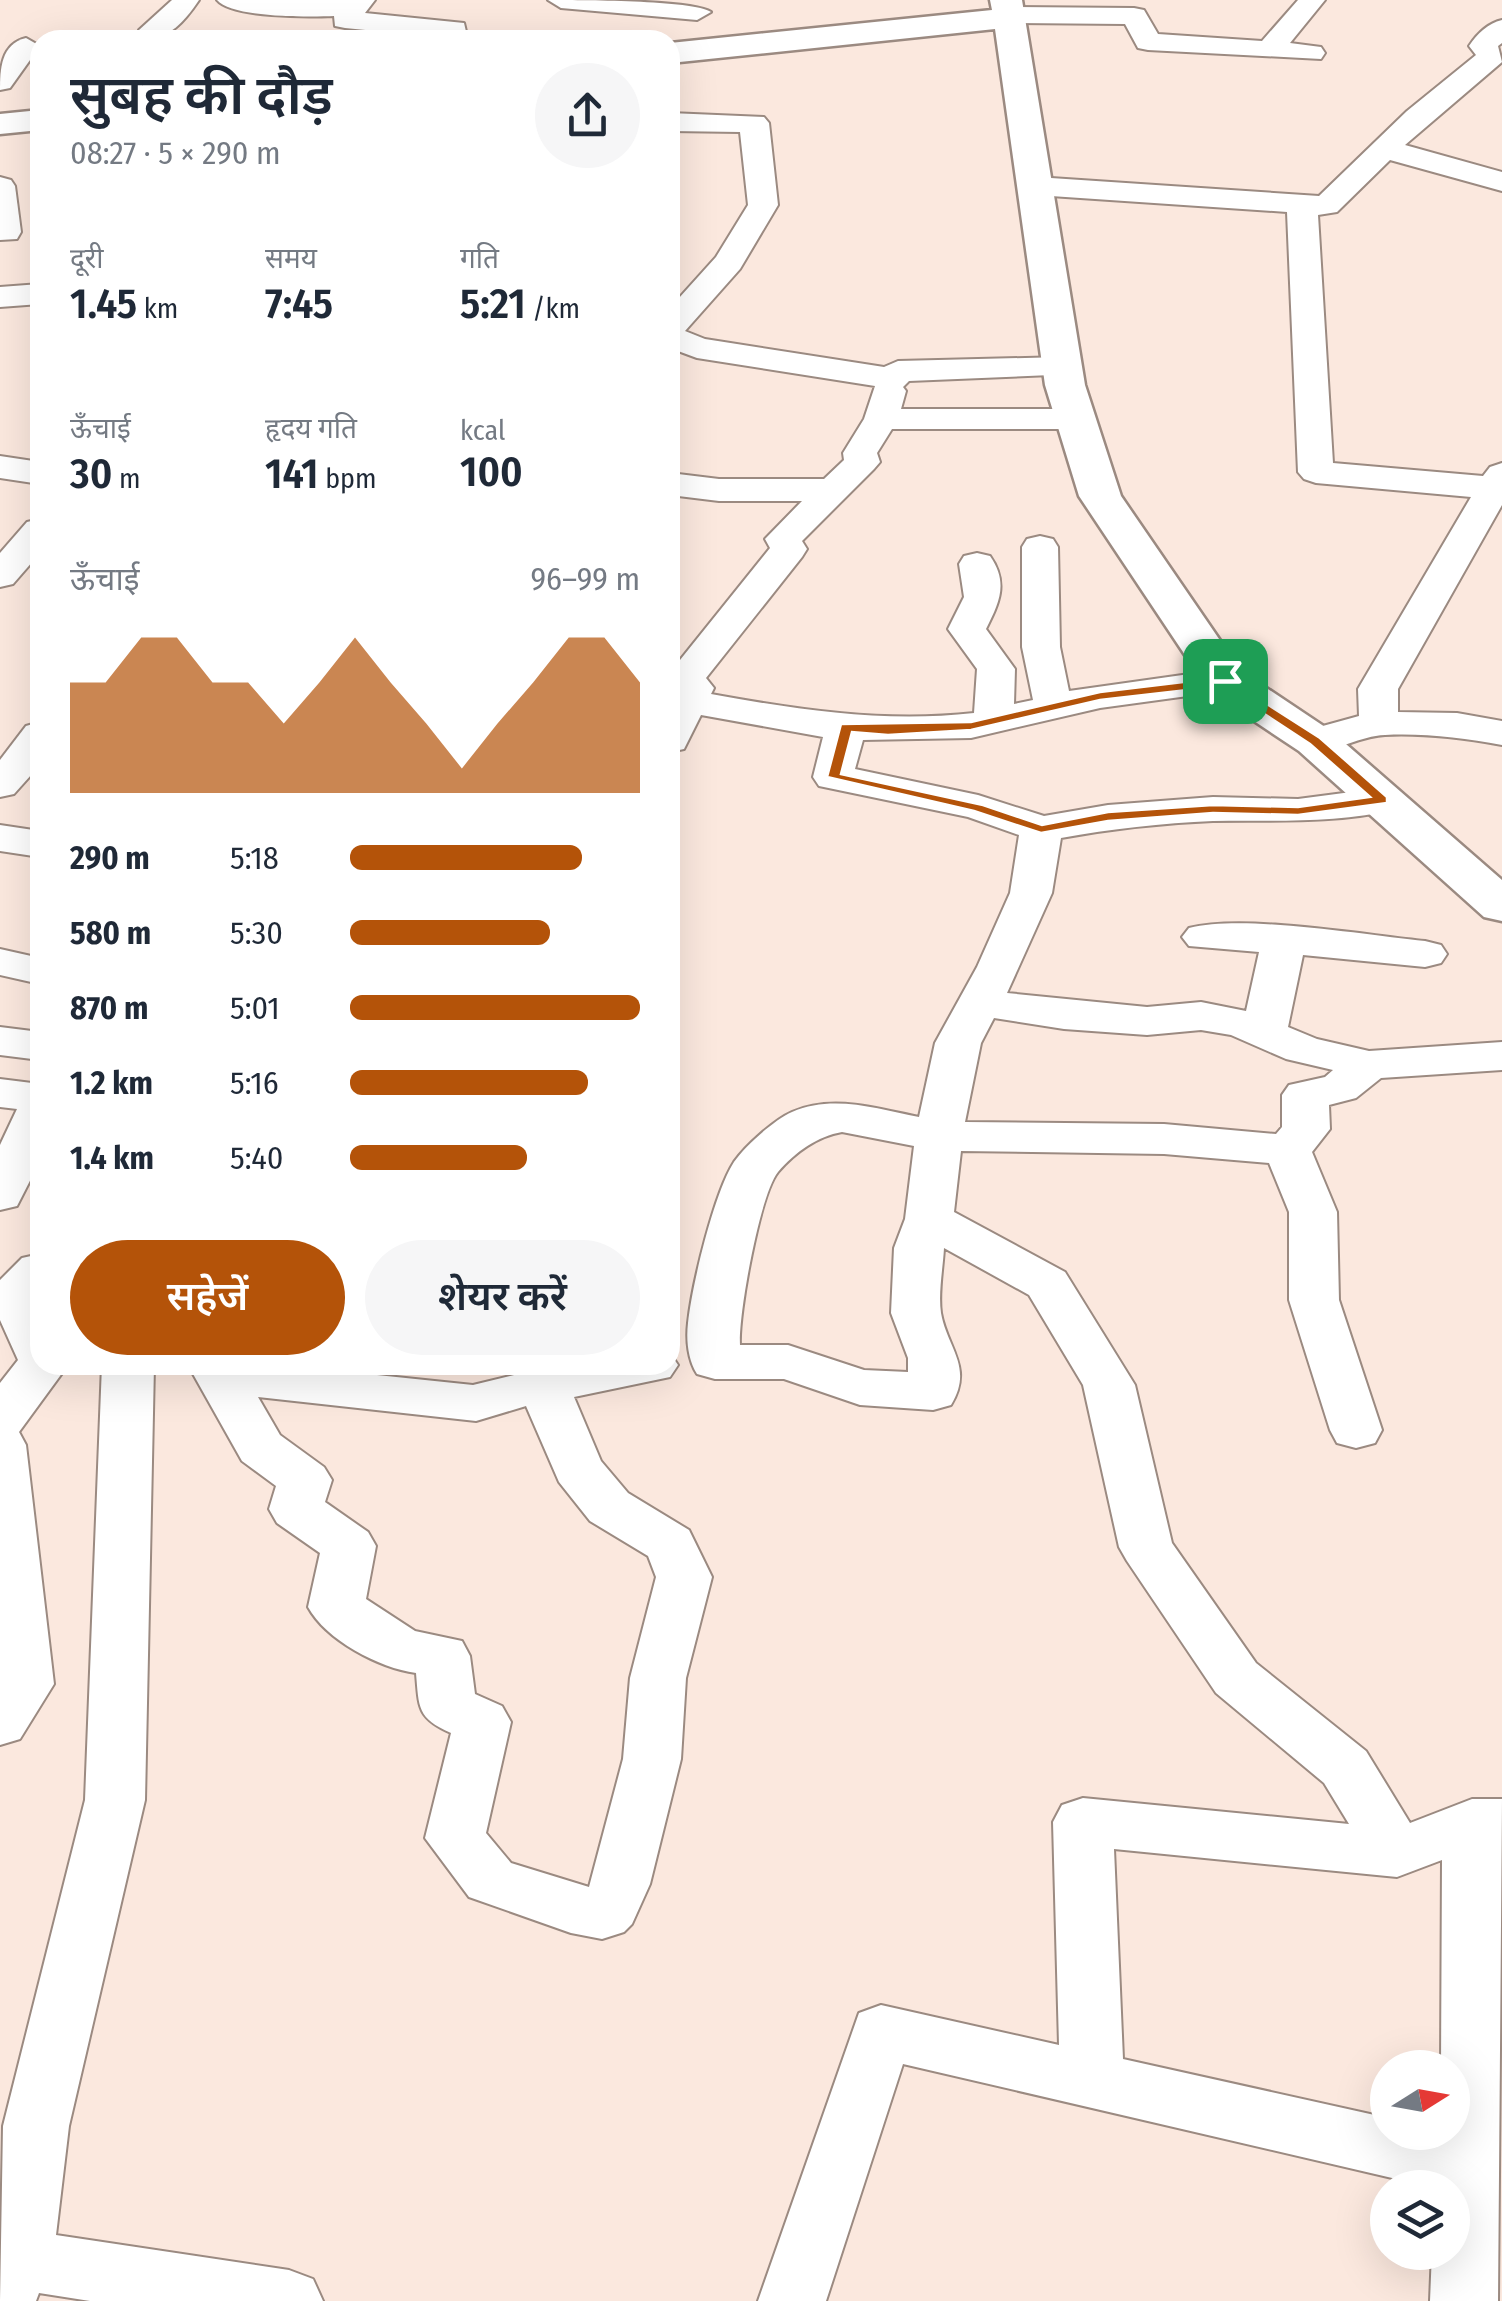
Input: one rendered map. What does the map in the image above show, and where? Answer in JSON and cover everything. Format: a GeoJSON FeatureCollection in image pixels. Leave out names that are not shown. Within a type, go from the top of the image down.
{"type":"FeatureCollection","features":[{"type":"Feature","properties":{"kind":"main road"},"geometry":{"type":"LineString","coordinates":[[680,52],[1009,11],[1063,367],[1100,496],[1225,681],[1315,741],[1502,906]]}},
{"type":"Feature","properties":{"kind":"main road"},"geometry":{"type":"LineString","coordinates":[[0,124],[30,121]]}},
{"type":"Feature","properties":{"kind":"street"},"geometry":{"type":"LineString","coordinates":[[153,30],[174,15],[186,0]]}},
{"type":"Feature","properties":{"kind":"street"},"geometry":{"type":"LineString","coordinates":[[238,0],[297,9],[358,4]]}},
{"type":"Feature","properties":{"kind":"street"},"geometry":{"type":"LineString","coordinates":[[561,0],[700,6],[680,38]]}},
{"type":"Feature","properties":{"kind":"street"},"geometry":{"type":"LineString","coordinates":[[1270,50],[1312,0]]}},
{"type":"Feature","properties":{"kind":"street"},"geometry":{"type":"LineString","coordinates":[[358,4],[345,20],[454,30]]}},
{"type":"Feature","properties":{"kind":"street"},"geometry":{"type":"LineString","coordinates":[[1009,11],[1134,16],[1148,42],[1311,52]]}},
{"type":"Feature","properties":{"kind":"street"},"geometry":{"type":"LineString","coordinates":[[1036,186],[1326,206],[1417,116],[1492,56],[1483,46],[1498,15]]}},
{"type":"Feature","properties":{"kind":"street"},"geometry":{"type":"LineString","coordinates":[[3,73],[26,46]]}},
{"type":"Feature","properties":{"kind":"street"},"geometry":{"type":"LineString","coordinates":[[680,122],[754,122],[764,205],[730,262],[680,317]]}},
{"type":"Feature","properties":{"kind":"street"},"geometry":{"type":"LineString","coordinates":[[1382,150],[1433,160],[1502,182]]}},
{"type":"Feature","properties":{"kind":"street"},"geometry":{"type":"LineString","coordinates":[[0,186],[6,232]]}},
{"type":"Feature","properties":{"kind":"street"},"geometry":{"type":"LineString","coordinates":[[1302,204],[1316,472],[1498,481],[1378,689],[1379,723]]}},
{"type":"Feature","properties":{"kind":"street"},"geometry":{"type":"LineString","coordinates":[[0,297],[30,295]]}},
{"type":"Feature","properties":{"kind":"street"},"geometry":{"type":"LineString","coordinates":[[680,340],[698,348],[894,378]]}},
{"type":"Feature","properties":{"kind":"street"},"geometry":{"type":"LineString","coordinates":[[1063,367],[898,371],[881,419],[860,453],[862,462],[783,539],[789,548],[681,680],[802,723],[888,730],[971,726],[1152,688],[1225,681]]}},
{"type":"Feature","properties":{"kind":"street"},"geometry":{"type":"LineString","coordinates":[[881,419],[1076,419]]}},
{"type":"Feature","properties":{"kind":"street"},"geometry":{"type":"LineString","coordinates":[[0,467],[30,472]]}},
{"type":"Feature","properties":{"kind":"street"},"geometry":{"type":"LineString","coordinates":[[680,485],[719,490],[830,490]]}},
{"type":"Feature","properties":{"kind":"street"},"geometry":{"type":"LineString","coordinates":[[0,576],[30,542]]}},
{"type":"Feature","properties":{"kind":"street"},"geometry":{"type":"LineString","coordinates":[[1040,547],[1042,595],[1037,638],[1046,682],[1056,706]]}},
{"type":"Feature","properties":{"kind":"street"},"geometry":{"type":"LineString","coordinates":[[977,564],[982,597],[967,629],[996,669],[993,721]]}},
{"type":"Feature","properties":{"kind":"street"},"geometry":{"type":"LineString","coordinates":[[0,722],[30,730]]}},
{"type":"Feature","properties":{"kind":"street"},"geometry":{"type":"LineString","coordinates":[[1315,741],[1379,723],[1457,725],[1502,734]]}},
{"type":"Feature","properties":{"kind":"street"},"geometry":{"type":"LineString","coordinates":[[846,727],[834,777],[978,808],[1041,829],[1108,817],[1213,809],[1298,811],[1382,800]]}},
{"type":"Feature","properties":{"kind":"street"},"geometry":{"type":"LineString","coordinates":[[0,785],[30,753]]}},
{"type":"Feature","properties":{"kind":"street"},"geometry":{"type":"LineString","coordinates":[[1041,829],[1031,893],[958,1043],[938,1136],[929,1220],[920,1248],[916,1313],[934,1358],[933,1392],[860,1387],[788,1362],[693,1363],[713,1324],[739,1211],[755,1167],[806,1123],[842,1117],[938,1136],[1164,1140],[1288,1150]]}},
{"type":"Feature","properties":{"kind":"street"},"geometry":{"type":"LineString","coordinates":[[0,838],[30,842]]}},
{"type":"Feature","properties":{"kind":"street"},"geometry":{"type":"LineString","coordinates":[[1204,938],[1284,940],[1426,954]]}},
{"type":"Feature","properties":{"kind":"street"},"geometry":{"type":"LineString","coordinates":[[1264,1033],[1284,940]]}},
{"type":"Feature","properties":{"kind":"street"},"geometry":{"type":"LineString","coordinates":[[0,962],[30,969]]}},
{"type":"Feature","properties":{"kind":"street"},"geometry":{"type":"LineString","coordinates":[[980,1002],[1064,1015],[1146,1021],[1201,1016],[1243,1024],[1302,1049],[1369,1065],[1502,1056]]}},
{"type":"Feature","properties":{"kind":"street"},"geometry":{"type":"LineString","coordinates":[[0,1041],[30,1045]]}},
{"type":"Feature","properties":{"kind":"street"},"geometry":{"type":"LineString","coordinates":[[1288,1150],[1306,1129],[1305,1095],[1340,1088],[1369,1065]]}},
{"type":"Feature","properties":{"kind":"street"},"geometry":{"type":"LineString","coordinates":[[0,1093],[30,1097]]}},
{"type":"Feature","properties":{"kind":"street"},"geometry":{"type":"LineString","coordinates":[[0,1195],[30,1131]]}},
{"type":"Feature","properties":{"kind":"street"},"geometry":{"type":"LineString","coordinates":[[1288,1150],[1313,1212],[1314,1300],[1356,1430]]}},
{"type":"Feature","properties":{"kind":"street"},"geometry":{"type":"LineString","coordinates":[[929,1220],[1047,1284],[1109,1385],[1146,1547],[1236,1678],[1344,1767],[1397,1853]]}},
{"type":"Feature","properties":{"kind":"street"},"geometry":{"type":"LineString","coordinates":[[30,1280],[14,1295],[30,1331]]}},
{"type":"Feature","properties":{"kind":"street"},"geometry":{"type":"LineString","coordinates":[[0,1420],[34,1375]]}},
{"type":"Feature","properties":{"kind":"street"},"geometry":{"type":"LineString","coordinates":[[128,1375],[116,1800],[36,2126],[8,2274],[289,2301]]}},
{"type":"Feature","properties":{"kind":"street"},"geometry":{"type":"LineString","coordinates":[[220,1375],[261,1448],[304,1480],[296,1509],[349,1546],[336,1607],[402,1650],[442,1656],[448,1706],[482,1722],[455,1838],[490,1880],[602,1914],[610,1907],[620,1884],[652,1759],[658,1678],[684,1577],[670,1544],[608,1507],[519,1380]]}},
{"type":"Feature","properties":{"kind":"street"},"geometry":{"type":"LineString","coordinates":[[251,1375],[265,1381],[476,1404],[519,1380],[563,1375]]}},
{"type":"Feature","properties":{"kind":"street"},"geometry":{"type":"LineString","coordinates":[[0,1445],[25,1684],[0,1723]]}},
{"type":"Feature","properties":{"kind":"street"},"geometry":{"type":"LineString","coordinates":[[1092,2080],[1083,1822],[1397,1853],[1487,1823],[1464,2301]]}},
{"type":"Feature","properties":{"kind":"street"},"geometry":{"type":"LineString","coordinates":[[792,2301],[881,2032],[1469,2164]]}},
{"type":"Feature","properties":{"kind":"route"},"geometry":{"type":"LineString","coordinates":[[1225,681],[1315,741],[1382,800],[1298,811],[1213,809],[1108,817],[1041,829],[978,808],[834,777],[846,727],[888,730],[971,726],[1100,696],[1225,681]]}}]}
